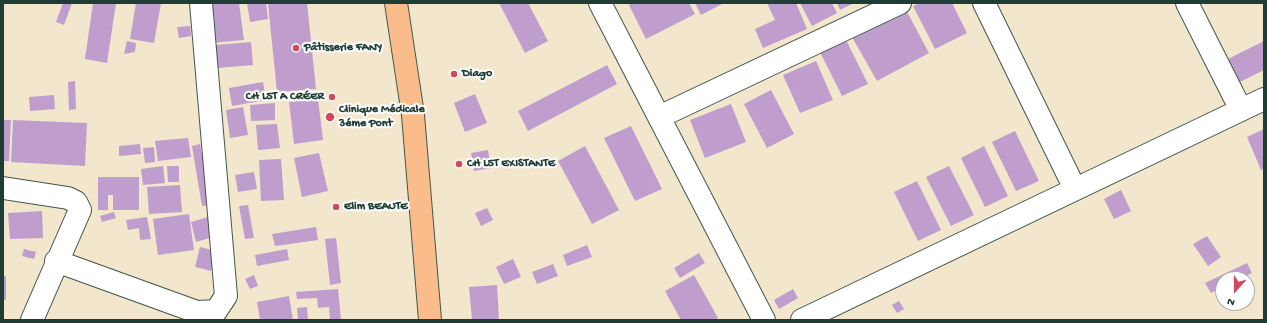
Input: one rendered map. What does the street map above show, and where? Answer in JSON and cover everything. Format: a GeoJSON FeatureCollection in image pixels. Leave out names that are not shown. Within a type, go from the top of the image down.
{"type":"FeatureCollection","features":[{"type":"Feature","properties":{"kind":"main road"},"geometry":{"type":"LineString","coordinates":[[396,3],[413,115],[430,320]]}},
{"type":"Feature","properties":{"kind":"street"},"geometry":{"type":"LineString","coordinates":[[56,261],[198,312],[216,311],[226,296],[201,3]]}},
{"type":"Feature","properties":{"kind":"street"},"geometry":{"type":"LineString","coordinates":[[659,117],[900,3]]}},
{"type":"Feature","properties":{"kind":"street"},"geometry":{"type":"LineString","coordinates":[[984,3],[1075,189]]}},
{"type":"Feature","properties":{"kind":"street"},"geometry":{"type":"LineString","coordinates":[[1187,3],[1241,110]]}},
{"type":"Feature","properties":{"kind":"street"},"geometry":{"type":"LineString","coordinates":[[602,4],[764,320]]}},
{"type":"Feature","properties":{"kind":"street"},"geometry":{"type":"LineString","coordinates":[[802,320],[1264,99]]}},
{"type":"Feature","properties":{"kind":"street"},"geometry":{"type":"LineString","coordinates":[[3,188],[68,198],[76,202],[80,210],[56,261],[32,320]]}},
{"type":"Feature","properties":{"kind":"building"},"geometry":{"type":"Polygon","coordinates":[[[63,3],[72,3],[64,25],[56,22],[63,3]]]}},
{"type":"Feature","properties":{"kind":"building"},"geometry":{"type":"Polygon","coordinates":[[[93,3],[116,3],[107,63],[85,59],[93,3]]]}},
{"type":"Feature","properties":{"kind":"building"},"geometry":{"type":"Polygon","coordinates":[[[136,3],[161,3],[154,43],[130,39],[136,3]]]}},
{"type":"Feature","properties":{"kind":"building"},"geometry":{"type":"Polygon","coordinates":[[[208,3],[239,3],[244,40],[211,43],[208,3]]]}},
{"type":"Feature","properties":{"kind":"building"},"geometry":{"type":"Polygon","coordinates":[[[247,3],[266,3],[268,19],[250,22],[247,3]]]}},
{"type":"Feature","properties":{"kind":"building"},"geometry":{"type":"Polygon","coordinates":[[[268,3],[307,3],[316,89],[277,92],[268,3]]]}},
{"type":"Feature","properties":{"kind":"building"},"geometry":{"type":"Polygon","coordinates":[[[499,3],[528,3],[548,41],[525,53],[499,3]]]}},
{"type":"Feature","properties":{"kind":"building"},"geometry":{"type":"Polygon","coordinates":[[[632,3],[689,3],[695,14],[646,39],[629,5],[632,3]]]}},
{"type":"Feature","properties":{"kind":"building"},"geometry":{"type":"Polygon","coordinates":[[[695,3],[724,3],[701,15],[695,3]]]}},
{"type":"Feature","properties":{"kind":"building"},"geometry":{"type":"Polygon","coordinates":[[[767,3],[796,3],[807,29],[763,48],[755,29],[775,20],[767,3]]]}},
{"type":"Feature","properties":{"kind":"building"},"geometry":{"type":"Polygon","coordinates":[[[800,3],[832,3],[837,13],[812,26],[800,3]]]}},
{"type":"Feature","properties":{"kind":"building"},"geometry":{"type":"Polygon","coordinates":[[[837,3],[854,3],[840,10],[837,3]]]}},
{"type":"Feature","properties":{"kind":"building"},"geometry":{"type":"Polygon","coordinates":[[[919,3],[952,3],[967,33],[935,49],[913,6],[919,3]]]}},
{"type":"Feature","properties":{"kind":"building"},"geometry":{"type":"Polygon","coordinates":[[[905,8],[929,53],[877,81],[852,37],[905,8]]]}},
{"type":"Feature","properties":{"kind":"building"},"geometry":{"type":"Polygon","coordinates":[[[190,26],[191,36],[179,38],[177,27],[190,26]]]}},
{"type":"Feature","properties":{"kind":"building"},"geometry":{"type":"Polygon","coordinates":[[[846,40],[868,84],[842,96],[820,52],[846,40]]]}},
{"type":"Feature","properties":{"kind":"building"},"geometry":{"type":"Polygon","coordinates":[[[127,41],[136,43],[135,52],[124,54],[127,41]]]}},
{"type":"Feature","properties":{"kind":"building"},"geometry":{"type":"Polygon","coordinates":[[[1264,41],[1264,70],[1240,82],[1228,59],[1264,41]]]}},
{"type":"Feature","properties":{"kind":"building"},"geometry":{"type":"Polygon","coordinates":[[[251,42],[253,65],[218,68],[216,45],[251,42]]]}},
{"type":"Feature","properties":{"kind":"building"},"geometry":{"type":"Polygon","coordinates":[[[816,61],[833,100],[800,113],[783,75],[816,61]]]}},
{"type":"Feature","properties":{"kind":"building"},"geometry":{"type":"Polygon","coordinates":[[[607,65],[617,84],[528,131],[518,111],[607,65]]]}},
{"type":"Feature","properties":{"kind":"building"},"geometry":{"type":"Polygon","coordinates":[[[75,81],[76,109],[69,110],[68,82],[75,81]]]}},
{"type":"Feature","properties":{"kind":"building"},"geometry":{"type":"Polygon","coordinates":[[[263,82],[266,100],[232,106],[229,88],[263,82]]]}},
{"type":"Feature","properties":{"kind":"building"},"geometry":{"type":"Polygon","coordinates":[[[771,90],[794,134],[767,148],[744,104],[771,90]]]}},
{"type":"Feature","properties":{"kind":"building"},"geometry":{"type":"Polygon","coordinates":[[[475,94],[487,123],[465,132],[454,103],[475,94]]]}},
{"type":"Feature","properties":{"kind":"building"},"geometry":{"type":"Polygon","coordinates":[[[54,95],[55,109],[30,111],[29,97],[54,95]]]}},
{"type":"Feature","properties":{"kind":"building"},"geometry":{"type":"Polygon","coordinates":[[[318,99],[323,140],[294,144],[289,102],[318,99]]]}},
{"type":"Feature","properties":{"kind":"building"},"geometry":{"type":"Polygon","coordinates":[[[275,103],[275,120],[251,121],[250,105],[275,103]]]}},
{"type":"Feature","properties":{"kind":"building"},"geometry":{"type":"Polygon","coordinates":[[[731,104],[746,142],[705,158],[690,120],[731,104]]]}},
{"type":"Feature","properties":{"kind":"building"},"geometry":{"type":"Polygon","coordinates":[[[243,107],[248,135],[230,138],[226,110],[243,107]]]}},
{"type":"Feature","properties":{"kind":"building"},"geometry":{"type":"Polygon","coordinates":[[[3,120],[11,120],[9,161],[3,161],[3,120]]]}},
{"type":"Feature","properties":{"kind":"building"},"geometry":{"type":"Polygon","coordinates":[[[13,120],[87,123],[85,166],[11,162],[13,120]]]}},
{"type":"Feature","properties":{"kind":"building"},"geometry":{"type":"Polygon","coordinates":[[[277,124],[280,148],[258,150],[256,125],[277,124]]]}},
{"type":"Feature","properties":{"kind":"building"},"geometry":{"type":"Polygon","coordinates":[[[631,126],[662,189],[635,201],[604,138],[631,126]]]}},
{"type":"Feature","properties":{"kind":"building"},"geometry":{"type":"Polygon","coordinates":[[[1264,129],[1264,168],[1261,170],[1247,137],[1264,129]]]}},
{"type":"Feature","properties":{"kind":"building"},"geometry":{"type":"Polygon","coordinates":[[[1015,131],[1039,181],[1016,191],[992,142],[1015,131]]]}},
{"type":"Feature","properties":{"kind":"building"},"geometry":{"type":"Polygon","coordinates":[[[188,138],[191,157],[158,161],[155,141],[188,138]]]}},
{"type":"Feature","properties":{"kind":"building"},"geometry":{"type":"Polygon","coordinates":[[[140,144],[141,154],[119,156],[119,146],[140,144]]]}},
{"type":"Feature","properties":{"kind":"building"},"geometry":{"type":"Polygon","coordinates":[[[200,144],[211,205],[202,206],[192,146],[200,144]]]}},
{"type":"Feature","properties":{"kind":"building"},"geometry":{"type":"Polygon","coordinates":[[[585,146],[619,210],[592,224],[558,161],[585,146]]]}},
{"type":"Feature","properties":{"kind":"building"},"geometry":{"type":"Polygon","coordinates":[[[984,146],[1008,196],[985,207],[961,158],[984,146]]]}},
{"type":"Feature","properties":{"kind":"building"},"geometry":{"type":"Polygon","coordinates":[[[154,147],[155,162],[145,163],[143,148],[154,147]]]}},
{"type":"Feature","properties":{"kind":"building"},"geometry":{"type":"Polygon","coordinates":[[[488,150],[491,168],[474,171],[471,153],[488,150]]]}},
{"type":"Feature","properties":{"kind":"building"},"geometry":{"type":"Polygon","coordinates":[[[319,153],[328,191],[302,197],[294,158],[319,153]]]}},
{"type":"Feature","properties":{"kind":"building"},"geometry":{"type":"Polygon","coordinates":[[[281,159],[284,200],[261,201],[259,160],[281,159]]]}},
{"type":"Feature","properties":{"kind":"building"},"geometry":{"type":"Polygon","coordinates":[[[163,166],[165,183],[143,185],[141,169],[163,166]]]}},
{"type":"Feature","properties":{"kind":"building"},"geometry":{"type":"Polygon","coordinates":[[[167,166],[179,166],[179,182],[168,182],[167,166]]]}},
{"type":"Feature","properties":{"kind":"building"},"geometry":{"type":"Polygon","coordinates":[[[949,166],[974,215],[951,226],[926,177],[949,166]]]}},
{"type":"Feature","properties":{"kind":"building"},"geometry":{"type":"Polygon","coordinates":[[[254,172],[257,189],[238,192],[235,175],[254,172]]]}},
{"type":"Feature","properties":{"kind":"building"},"geometry":{"type":"Polygon","coordinates":[[[98,177],[139,177],[139,210],[113,210],[113,195],[108,195],[108,210],[98,210],[98,177]]]}},
{"type":"Feature","properties":{"kind":"building"},"geometry":{"type":"Polygon","coordinates":[[[917,181],[941,230],[918,241],[894,192],[917,181]]]}},
{"type":"Feature","properties":{"kind":"building"},"geometry":{"type":"Polygon","coordinates":[[[180,185],[182,212],[149,214],[147,187],[180,185]]]}},
{"type":"Feature","properties":{"kind":"building"},"geometry":{"type":"Polygon","coordinates":[[[1121,190],[1131,211],[1114,219],[1104,199],[1121,190]]]}},
{"type":"Feature","properties":{"kind":"building"},"geometry":{"type":"Polygon","coordinates":[[[248,205],[254,238],[245,239],[239,206],[248,205]]]}},
{"type":"Feature","properties":{"kind":"building"},"geometry":{"type":"Polygon","coordinates":[[[487,208],[493,220],[481,226],[475,213],[487,208]]]}},
{"type":"Feature","properties":{"kind":"building"},"geometry":{"type":"Polygon","coordinates":[[[42,211],[43,238],[10,239],[8,213],[42,211]]]}},
{"type":"Feature","properties":{"kind":"building"},"geometry":{"type":"Polygon","coordinates":[[[114,212],[116,218],[102,222],[100,216],[114,212]]]}},
{"type":"Feature","properties":{"kind":"building"},"geometry":{"type":"Polygon","coordinates":[[[189,214],[194,250],[158,255],[153,219],[189,214]]]}},
{"type":"Feature","properties":{"kind":"building"},"geometry":{"type":"Polygon","coordinates":[[[147,217],[151,239],[140,240],[139,228],[128,230],[126,220],[147,217]]]}},
{"type":"Feature","properties":{"kind":"building"},"geometry":{"type":"Polygon","coordinates":[[[208,217],[213,237],[196,242],[191,222],[208,217]]]}},
{"type":"Feature","properties":{"kind":"building"},"geometry":{"type":"Polygon","coordinates":[[[316,227],[318,240],[275,246],[272,234],[316,227]]]}},
{"type":"Feature","properties":{"kind":"building"},"geometry":{"type":"Polygon","coordinates":[[[1207,236],[1221,257],[1208,266],[1193,244],[1207,236]]]}},
{"type":"Feature","properties":{"kind":"building"},"geometry":{"type":"Polygon","coordinates":[[[336,238],[341,283],[330,285],[325,239],[336,238]]]}},
{"type":"Feature","properties":{"kind":"building"},"geometry":{"type":"Polygon","coordinates":[[[587,245],[592,257],[567,266],[563,255],[587,245]]]}},
{"type":"Feature","properties":{"kind":"building"},"geometry":{"type":"Polygon","coordinates":[[[200,247],[216,251],[211,271],[195,267],[200,247]]]}},
{"type":"Feature","properties":{"kind":"building"},"geometry":{"type":"Polygon","coordinates":[[[24,249],[36,252],[34,259],[22,256],[24,249]]]}},
{"type":"Feature","properties":{"kind":"building"},"geometry":{"type":"Polygon","coordinates":[[[287,249],[289,260],[257,266],[255,255],[287,249]]]}},
{"type":"Feature","properties":{"kind":"building"},"geometry":{"type":"Polygon","coordinates":[[[699,253],[705,263],[680,278],[674,268],[699,253]]]}},
{"type":"Feature","properties":{"kind":"building"},"geometry":{"type":"Polygon","coordinates":[[[513,259],[521,277],[504,284],[496,267],[513,259]]]}},
{"type":"Feature","properties":{"kind":"building"},"geometry":{"type":"Polygon","coordinates":[[[1247,263],[1251,271],[1230,271],[1247,263]]]}},
{"type":"Feature","properties":{"kind":"building"},"geometry":{"type":"Polygon","coordinates":[[[553,264],[558,276],[537,284],[532,272],[553,264]]]}},
{"type":"Feature","properties":{"kind":"building"},"geometry":{"type":"Polygon","coordinates":[[[254,275],[258,286],[250,289],[245,279],[254,275]]]}},
{"type":"Feature","properties":{"kind":"building"},"geometry":{"type":"Polygon","coordinates":[[[694,275],[718,318],[715,320],[681,320],[665,291],[694,275]]]}},
{"type":"Feature","properties":{"kind":"building"},"geometry":{"type":"Polygon","coordinates":[[[3,276],[6,276],[6,300],[3,300],[3,276]]]}},
{"type":"Feature","properties":{"kind":"building"},"geometry":{"type":"Polygon","coordinates":[[[1215,278],[1215,291],[1211,293],[1205,283],[1215,278]]]}},
{"type":"Feature","properties":{"kind":"building"},"geometry":{"type":"Polygon","coordinates":[[[497,285],[499,320],[472,320],[469,287],[497,285]]]}},
{"type":"Feature","properties":{"kind":"building"},"geometry":{"type":"Polygon","coordinates":[[[338,289],[341,320],[330,320],[329,307],[318,308],[317,298],[297,299],[296,292],[338,289]]]}},
{"type":"Feature","properties":{"kind":"building"},"geometry":{"type":"Polygon","coordinates":[[[793,289],[798,298],[779,309],[774,300],[793,289]]]}},
{"type":"Feature","properties":{"kind":"building"},"geometry":{"type":"Polygon","coordinates":[[[289,296],[293,320],[260,320],[257,302],[289,296]]]}},
{"type":"Feature","properties":{"kind":"building"},"geometry":{"type":"Polygon","coordinates":[[[899,301],[904,309],[897,313],[892,305],[899,301]]]}},
{"type":"Feature","properties":{"kind":"building"},"geometry":{"type":"Polygon","coordinates":[[[307,307],[308,320],[298,320],[297,308],[307,307]]]}},
{"type":"Feature","properties":{"kind":"place","name":"Pâtisserie FANY"},"geometry":{"type":"Point","coordinates":[296,48]}},
{"type":"Feature","properties":{"kind":"place","name":"Diago"},"geometry":{"type":"Point","coordinates":[454,74]}},
{"type":"Feature","properties":{"kind":"place","name":"CH L5T A CRÉER"},"geometry":{"type":"Point","coordinates":[332,97]}},
{"type":"Feature","properties":{"kind":"place","name":"Clinique Médicale 3éme Pont"},"geometry":{"type":"Point","coordinates":[330,117]}},
{"type":"Feature","properties":{"kind":"place","name":"CH L5T EXISTANTE"},"geometry":{"type":"Point","coordinates":[459,164]}},
{"type":"Feature","properties":{"kind":"place","name":"Elim BEAUTE"},"geometry":{"type":"Point","coordinates":[336,207]}}]}
